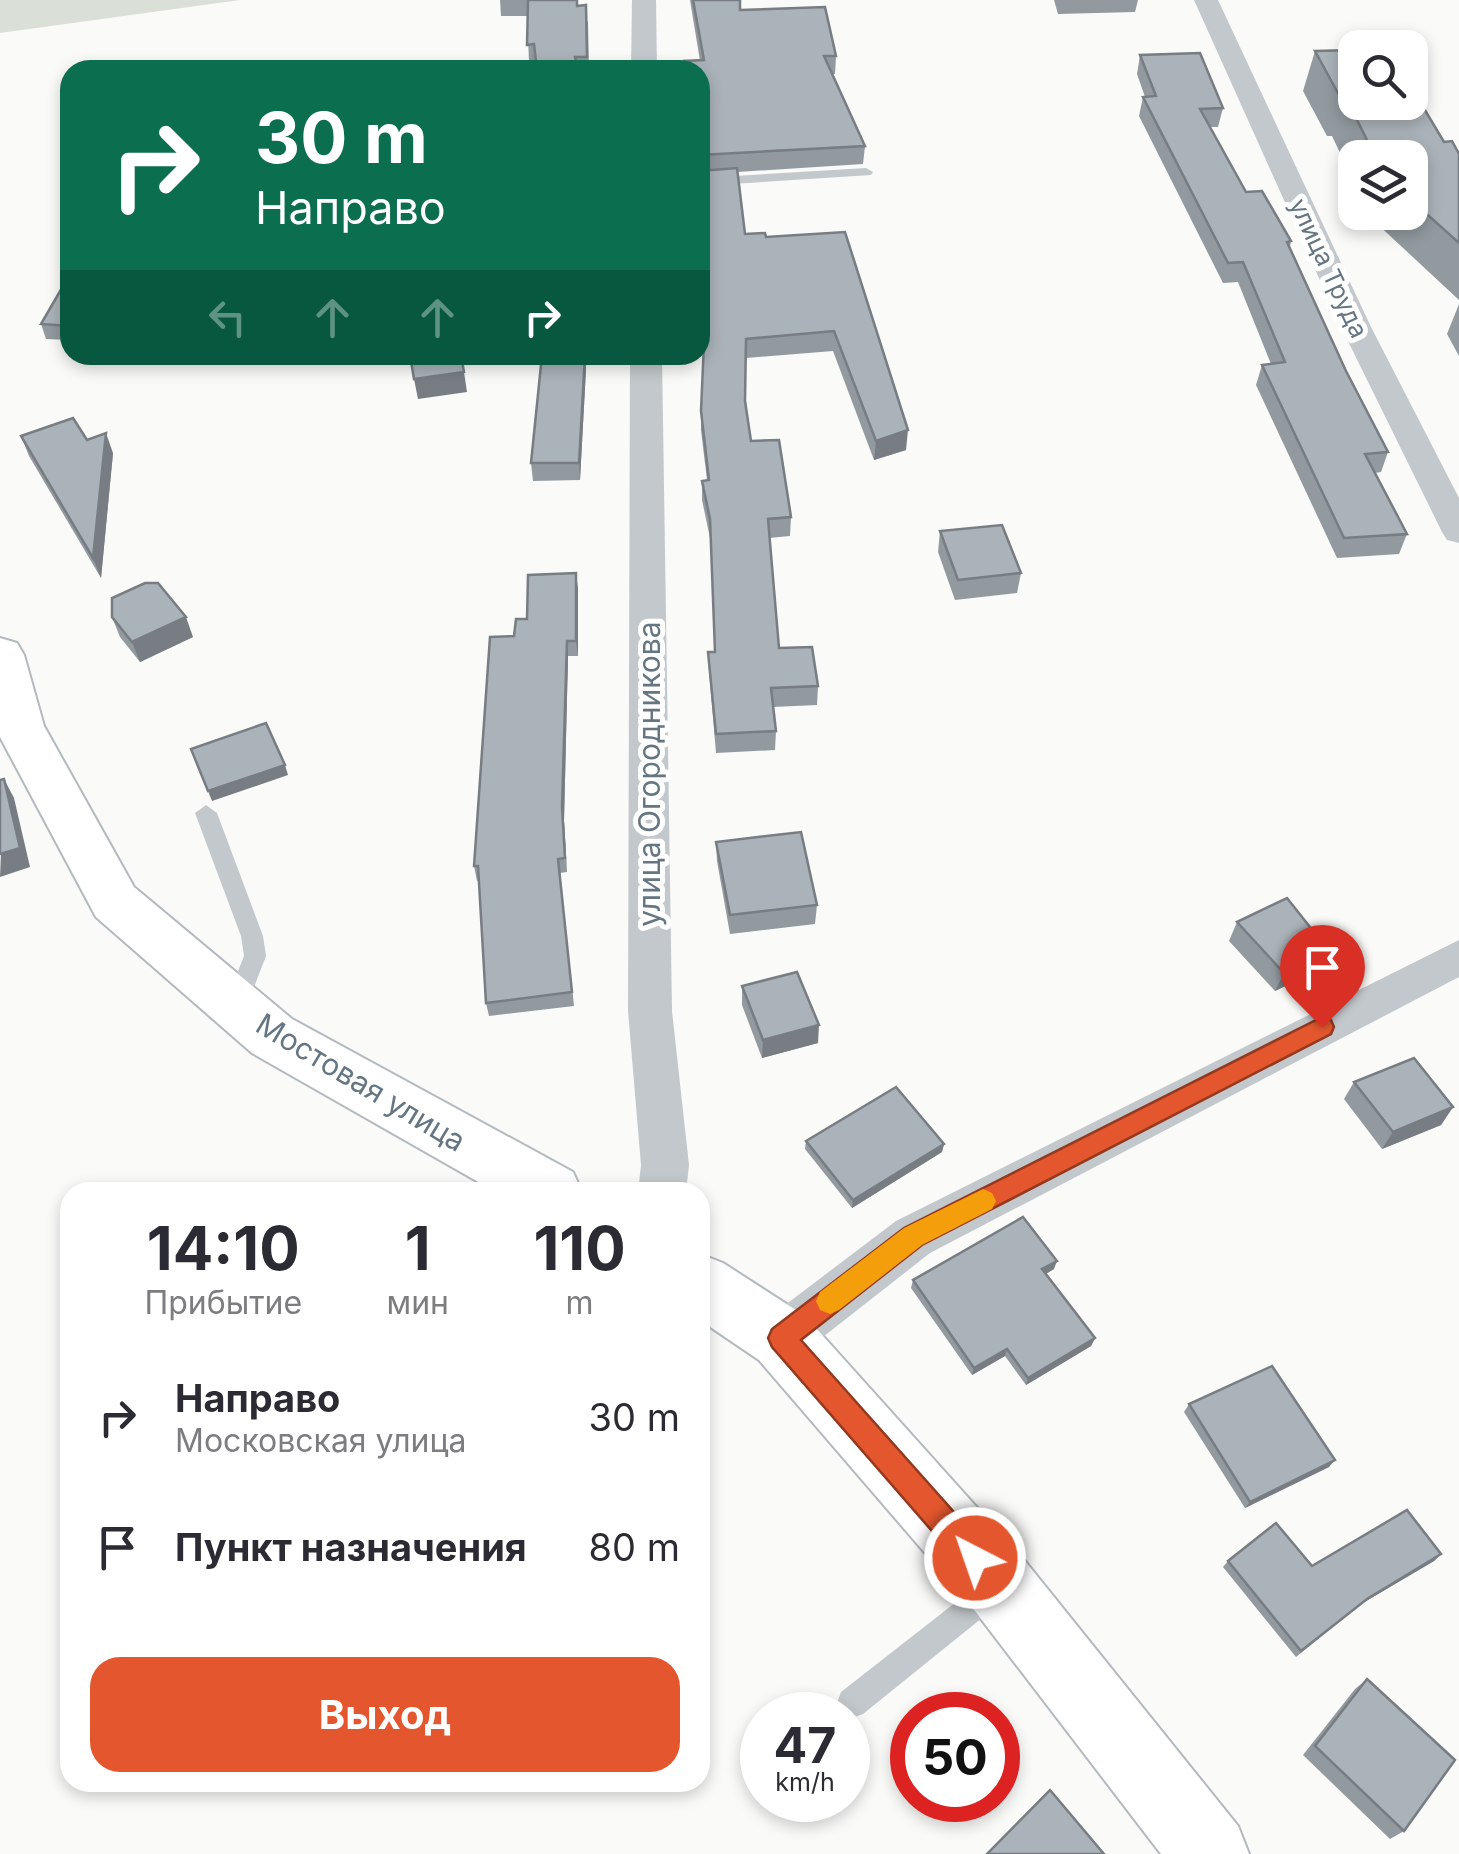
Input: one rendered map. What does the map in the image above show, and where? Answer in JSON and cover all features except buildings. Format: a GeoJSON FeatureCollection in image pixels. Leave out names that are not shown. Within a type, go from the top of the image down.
{"type":"FeatureCollection","features":[{"type":"Feature","properties":{"kind":"main road","name":"Мостовая улица"},"geometry":{"type":"LineString","coordinates":[[0,655],[19,726],[115,902],[272,1036],[533,1182]]}},
{"type":"Feature","properties":{"kind":"main road"},"geometry":{"type":"LineString","coordinates":[[710,1291],[782,1338],[1000,1586],[1210,1854]]}},
{"type":"Feature","properties":{"kind":"street"},"geometry":{"type":"LineString","coordinates":[[644,0],[644,60]]}},
{"type":"Feature","properties":{"kind":"street","name":"улица Труда"},"geometry":{"type":"LineString","coordinates":[[1206,0],[1356,327],[1459,532]]}},
{"type":"Feature","properties":{"kind":"street","name":"улица Огородникова"},"geometry":{"type":"LineString","coordinates":[[646,365],[650,1012],[665,1165],[663,1182]]}},
{"type":"Feature","properties":{"kind":"street"},"geometry":{"type":"LineString","coordinates":[[782,1338],[913,1237],[1459,958]]}},
{"type":"Feature","properties":{"kind":"lane"},"geometry":{"type":"LineString","coordinates":[[710,181],[866,172]]}},
{"type":"Feature","properties":{"kind":"lane"},"geometry":{"type":"LineString","coordinates":[[206,813],[252,936],[255,956],[236,1006]]}},
{"type":"Feature","properties":{"kind":"lane"},"geometry":{"type":"LineString","coordinates":[[866,1692],[1000,1586]]}},
{"type":"Feature","properties":{"kind":"shaded area"},"geometry":{"type":"Polygon","coordinates":[[[0,0],[240,0],[0,33],[0,0]]]}},
{"type":"Feature","properties":{"kind":"slow traffic"},"geometry":{"type":"LineString","coordinates":[[830,1301],[913,1237],[983,1201]]}},
{"type":"Feature","properties":{"kind":"route"},"geometry":{"type":"LineString","coordinates":[[975,1558],[782,1338],[913,1237],[1322,1027]]}}]}
